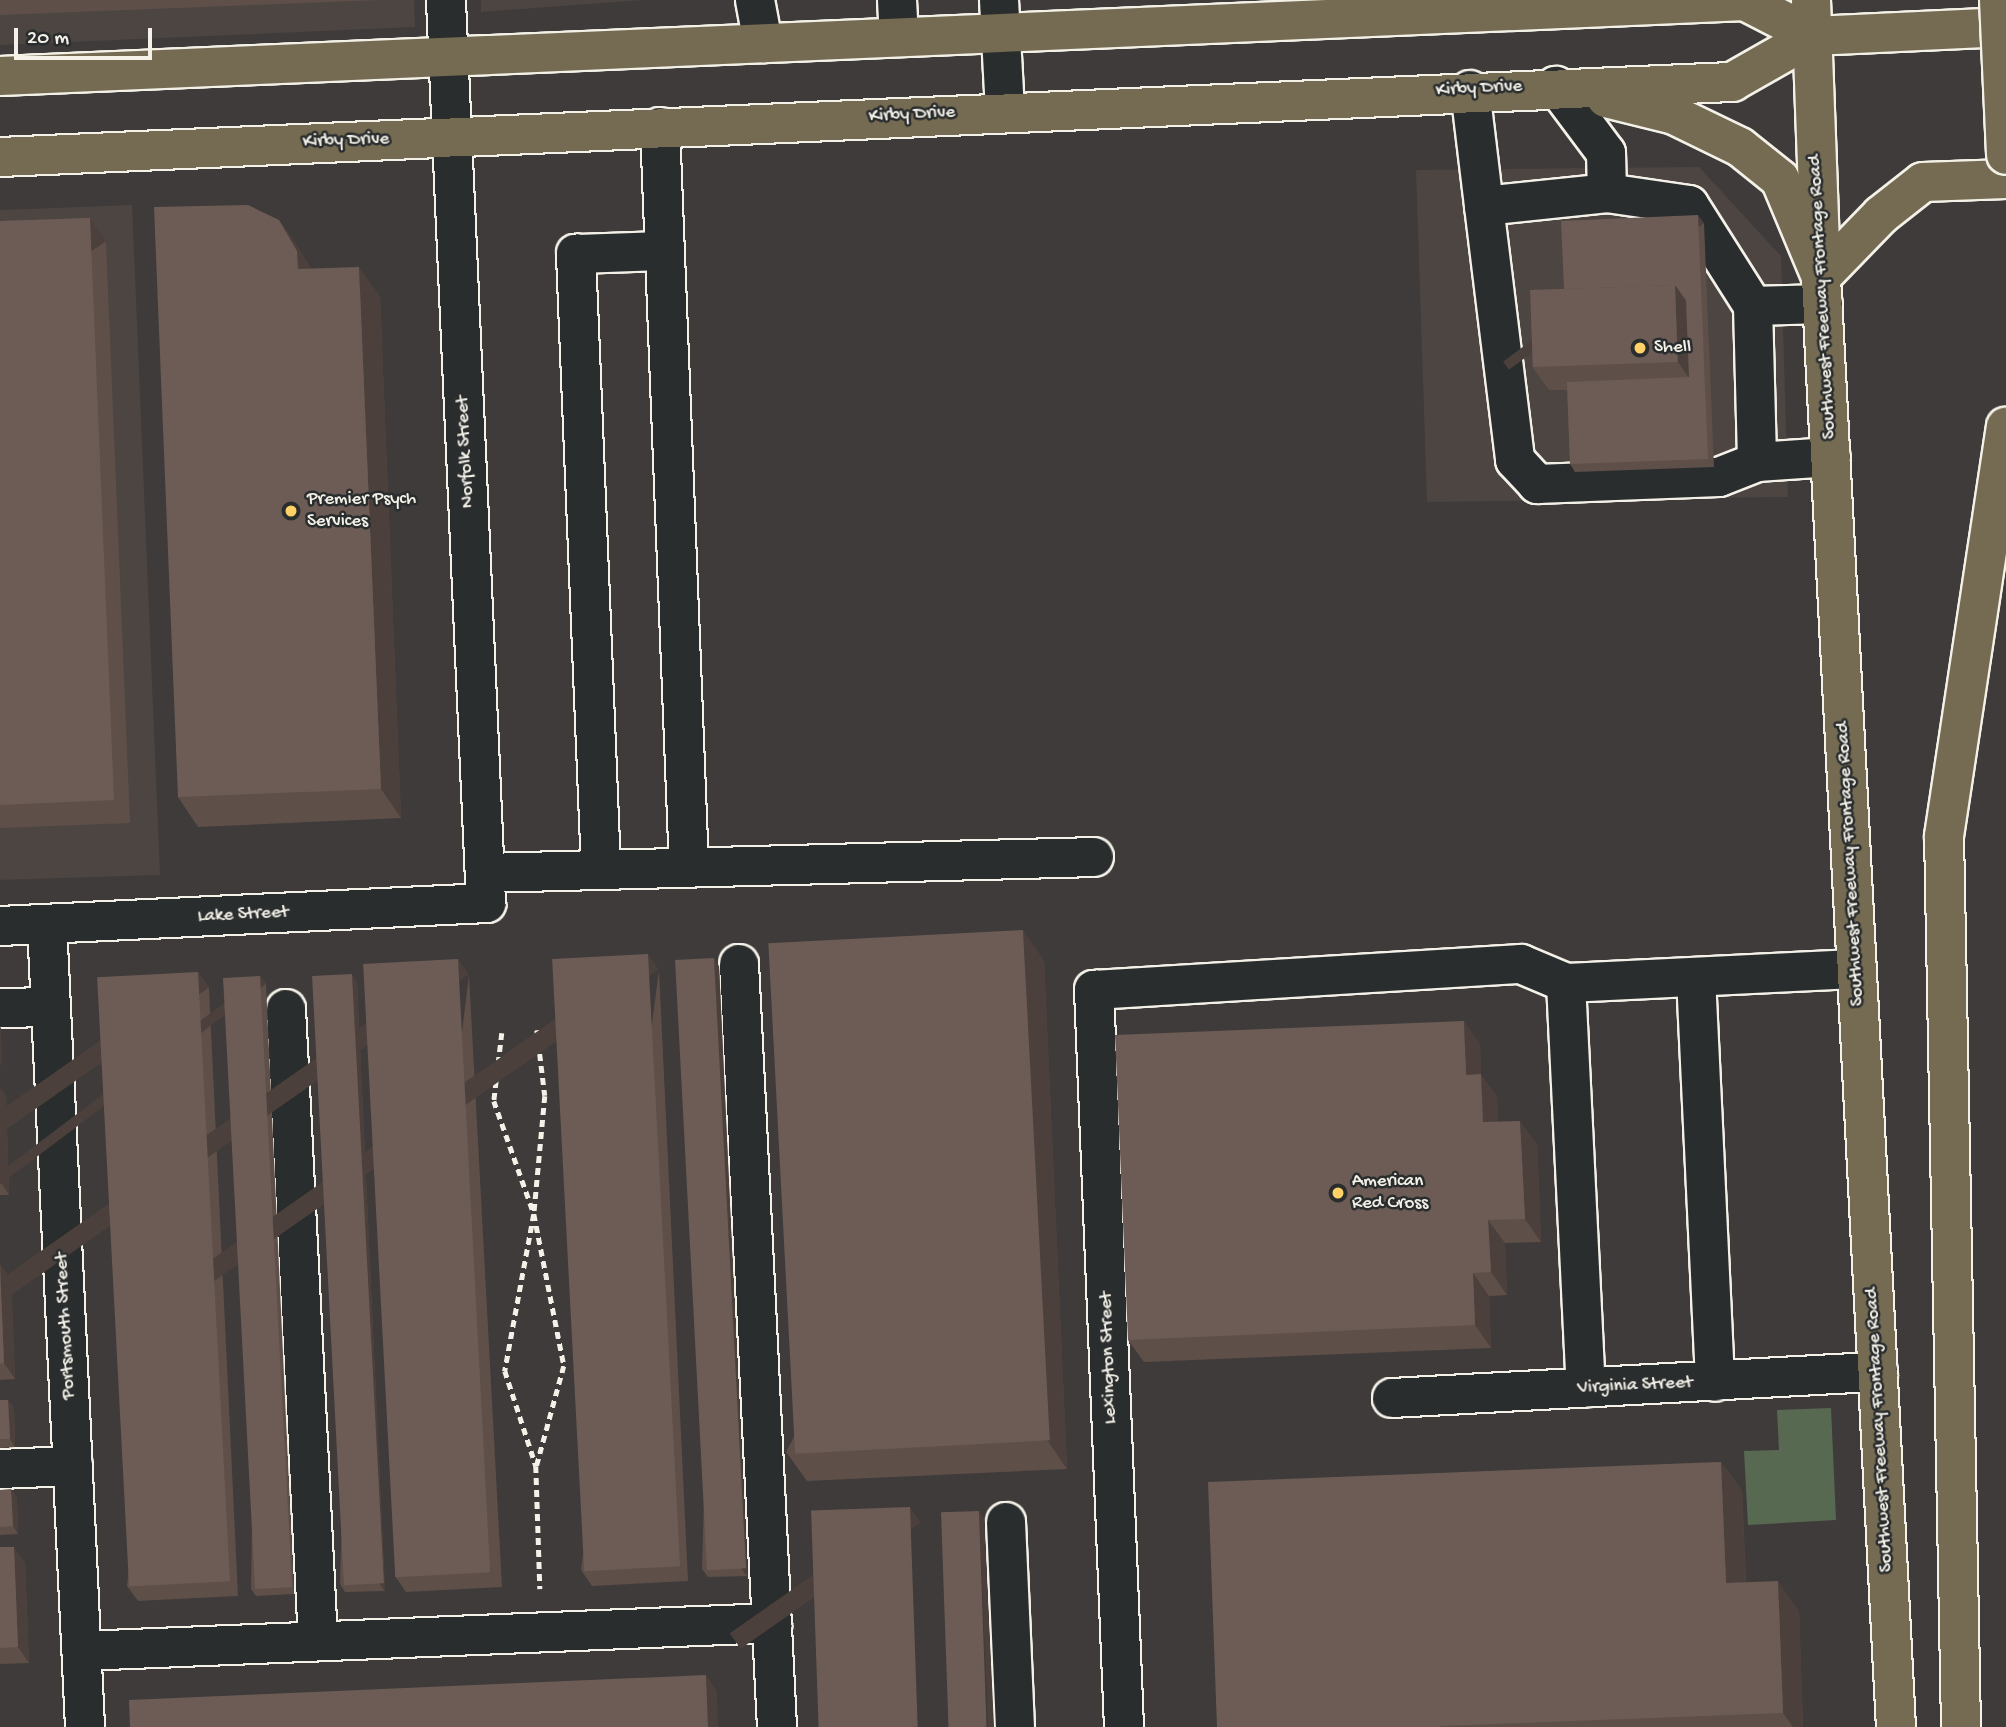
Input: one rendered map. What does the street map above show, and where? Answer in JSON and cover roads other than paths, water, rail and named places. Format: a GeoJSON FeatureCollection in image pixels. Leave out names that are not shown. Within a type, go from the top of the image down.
{"type":"FeatureCollection","features":[{"type":"Feature","properties":{"kind":"main road"},"geometry":{"type":"LineString","coordinates":[[1998,0],[2006,155]]}},
{"type":"Feature","properties":{"kind":"main road","name":"Kirby Drive"},"geometry":{"type":"LineString","coordinates":[[0,76],[899,37],[1000,17],[1745,1],[1812,18],[2006,27]]}},
{"type":"Feature","properties":{"kind":"main road","name":"Kirby Drive"},"geometry":{"type":"LineString","coordinates":[[0,157],[1556,86],[1732,82],[1812,18]]}},
{"type":"Feature","properties":{"kind":"main road","name":"Southwest Freeway Frontage Road"},"geometry":{"type":"LineString","coordinates":[[1812,18],[1822,290],[1896,1727]]}},
{"type":"Feature","properties":{"kind":"main road"},"geometry":{"type":"LineString","coordinates":[[1556,86],[1674,114],[1740,146],[1780,179],[1822,290]]}},
{"type":"Feature","properties":{"kind":"main road"},"geometry":{"type":"LineString","coordinates":[[1822,290],[1881,215],[1923,182],[2006,179]]}},
{"type":"Feature","properties":{"kind":"main road"},"geometry":{"type":"LineString","coordinates":[[1961,1727],[1944,836],[2006,427]]}},
{"type":"Feature","properties":{"kind":"street","name":"Norfolk Street"},"geometry":{"type":"LineString","coordinates":[[446,0],[485,888]]}},
{"type":"Feature","properties":{"kind":"street"},"geometry":{"type":"LineString","coordinates":[[755,0],[763,43]]}},
{"type":"Feature","properties":{"kind":"street"},"geometry":{"type":"LineString","coordinates":[[897,0],[899,37]]}},
{"type":"Feature","properties":{"kind":"street"},"geometry":{"type":"LineString","coordinates":[[1000,17],[1005,111]]}},
{"type":"Feature","properties":{"kind":"street"},"geometry":{"type":"LineString","coordinates":[[1556,86],[1606,153],[1607,194]]}},
{"type":"Feature","properties":{"kind":"street"},"geometry":{"type":"LineString","coordinates":[[1471,90],[1515,460],[1537,484],[1719,477],[1757,462],[1831,457]]}},
{"type":"Feature","properties":{"kind":"street"},"geometry":{"type":"LineString","coordinates":[[660,127],[689,867]]}},
{"type":"Feature","properties":{"kind":"street"},"geometry":{"type":"LineString","coordinates":[[1484,206],[1607,194],[1689,205],[1753,306],[1757,462]]}},
{"type":"Feature","properties":{"kind":"street"},"geometry":{"type":"LineString","coordinates":[[601,869],[576,254],[664,251]]}},
{"type":"Feature","properties":{"kind":"street"},"geometry":{"type":"LineString","coordinates":[[1753,306],[1822,290]]}},
{"type":"Feature","properties":{"kind":"street","name":"Lake Street"},"geometry":{"type":"LineString","coordinates":[[0,926],[485,888],[601,869],[1094,857]]}},
{"type":"Feature","properties":{"kind":"street","name":"Portsmouth Street"},"geometry":{"type":"LineString","coordinates":[[47,924],[85,1727]]}},
{"type":"Feature","properties":{"kind":"street"},"geometry":{"type":"LineString","coordinates":[[739,964],[777,1727]]}},
{"type":"Feature","properties":{"kind":"street","name":"Lexington Street"},"geometry":{"type":"LineString","coordinates":[[1124,1727],[1094,990],[1521,964],[1566,983]]}},
{"type":"Feature","properties":{"kind":"street"},"geometry":{"type":"LineString","coordinates":[[1586,1388],[1566,983],[1856,969]]}},
{"type":"Feature","properties":{"kind":"street"},"geometry":{"type":"LineString","coordinates":[[1696,977],[1715,1382]]}},
{"type":"Feature","properties":{"kind":"street"},"geometry":{"type":"LineString","coordinates":[[0,1008],[51,1007]]}},
{"type":"Feature","properties":{"kind":"street"},"geometry":{"type":"LineString","coordinates":[[286,1009],[318,1641]]}},
{"type":"Feature","properties":{"kind":"street","name":"Virginia Street"},"geometry":{"type":"LineString","coordinates":[[1392,1398],[1878,1372]]}},
{"type":"Feature","properties":{"kind":"street"},"geometry":{"type":"LineString","coordinates":[[0,1469],[73,1466]]}},
{"type":"Feature","properties":{"kind":"street"},"geometry":{"type":"LineString","coordinates":[[1006,1522],[1015,1727]]}},
{"type":"Feature","properties":{"kind":"street"},"geometry":{"type":"LineString","coordinates":[[82,1651],[772,1623]]}},
{"type":"Feature","properties":{"kind":"place","name":"Shell"},"geometry":{"type":"Point","coordinates":[1640,348]}},
{"type":"Feature","properties":{"kind":"place","name":"Premier Psych Services"},"geometry":{"type":"Point","coordinates":[291,511]}},
{"type":"Feature","properties":{"kind":"place","name":"American Red Cross"},"geometry":{"type":"Point","coordinates":[1338,1193]}}]}
